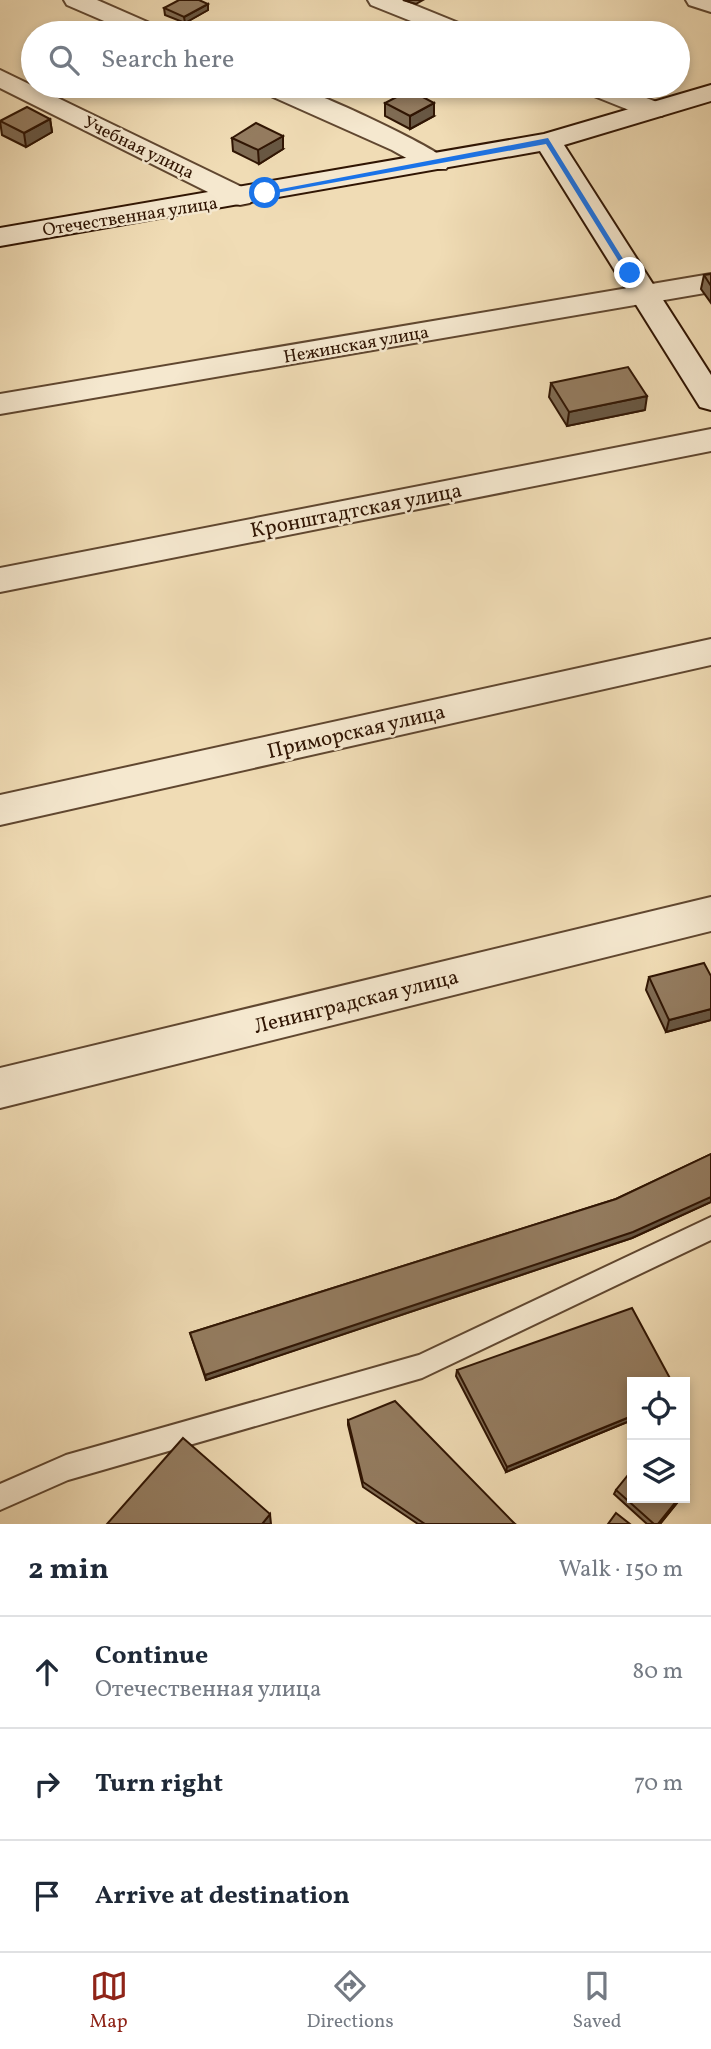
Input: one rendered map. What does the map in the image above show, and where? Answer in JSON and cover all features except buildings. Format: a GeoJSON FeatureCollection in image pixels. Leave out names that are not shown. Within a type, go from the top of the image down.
{"type":"FeatureCollection","features":[{"type":"Feature","properties":{"kind":"street"},"geometry":{"type":"LineString","coordinates":[[76,0],[124,21]]}},
{"type":"Feature","properties":{"kind":"street"},"geometry":{"type":"LineString","coordinates":[[380,0],[432,21]]}},
{"type":"Feature","properties":{"kind":"street"},"geometry":{"type":"LineString","coordinates":[[698,0],[711,5]]}},
{"type":"Feature","properties":{"kind":"street","name":"Учебная улица"},"geometry":{"type":"LineString","coordinates":[[0,78],[21,88]]}},
{"type":"Feature","properties":{"kind":"street","name":"Отечественная улица"},"geometry":{"type":"LineString","coordinates":[[0,237],[436,163],[548,141],[711,93]]}},
{"type":"Feature","properties":{"kind":"street","name":"Учебная улица"},"geometry":{"type":"LineString","coordinates":[[40,98],[240,197]]}},
{"type":"Feature","properties":{"kind":"street"},"geometry":{"type":"LineString","coordinates":[[298,98],[402,144],[436,163]]}},
{"type":"Feature","properties":{"kind":"street"},"geometry":{"type":"LineString","coordinates":[[623,98],[653,110]]}},
{"type":"Feature","properties":{"kind":"street"},"geometry":{"type":"LineString","coordinates":[[548,141],[711,400]]}},
{"type":"Feature","properties":{"kind":"street","name":"Нежинская улица"},"geometry":{"type":"LineString","coordinates":[[0,404],[711,283]]}},
{"type":"Feature","properties":{"kind":"street","name":"Кронштадтская улица"},"geometry":{"type":"LineString","coordinates":[[0,580],[711,440]]}},
{"type":"Feature","properties":{"kind":"street","name":"Приморская улица"},"geometry":{"type":"LineString","coordinates":[[0,810],[711,652]]}},
{"type":"Feature","properties":{"kind":"street","name":"Ленинградская улица"},"geometry":{"type":"LineString","coordinates":[[0,1088],[711,914]]}},
{"type":"Feature","properties":{"kind":"lane"},"geometry":{"type":"LineString","coordinates":[[0,1497],[66,1468],[422,1366],[711,1228]]}},
{"type":"Feature","properties":{"kind":"route"},"geometry":{"type":"LineString","coordinates":[[265,193],[548,141],[630,273]]}}]}
